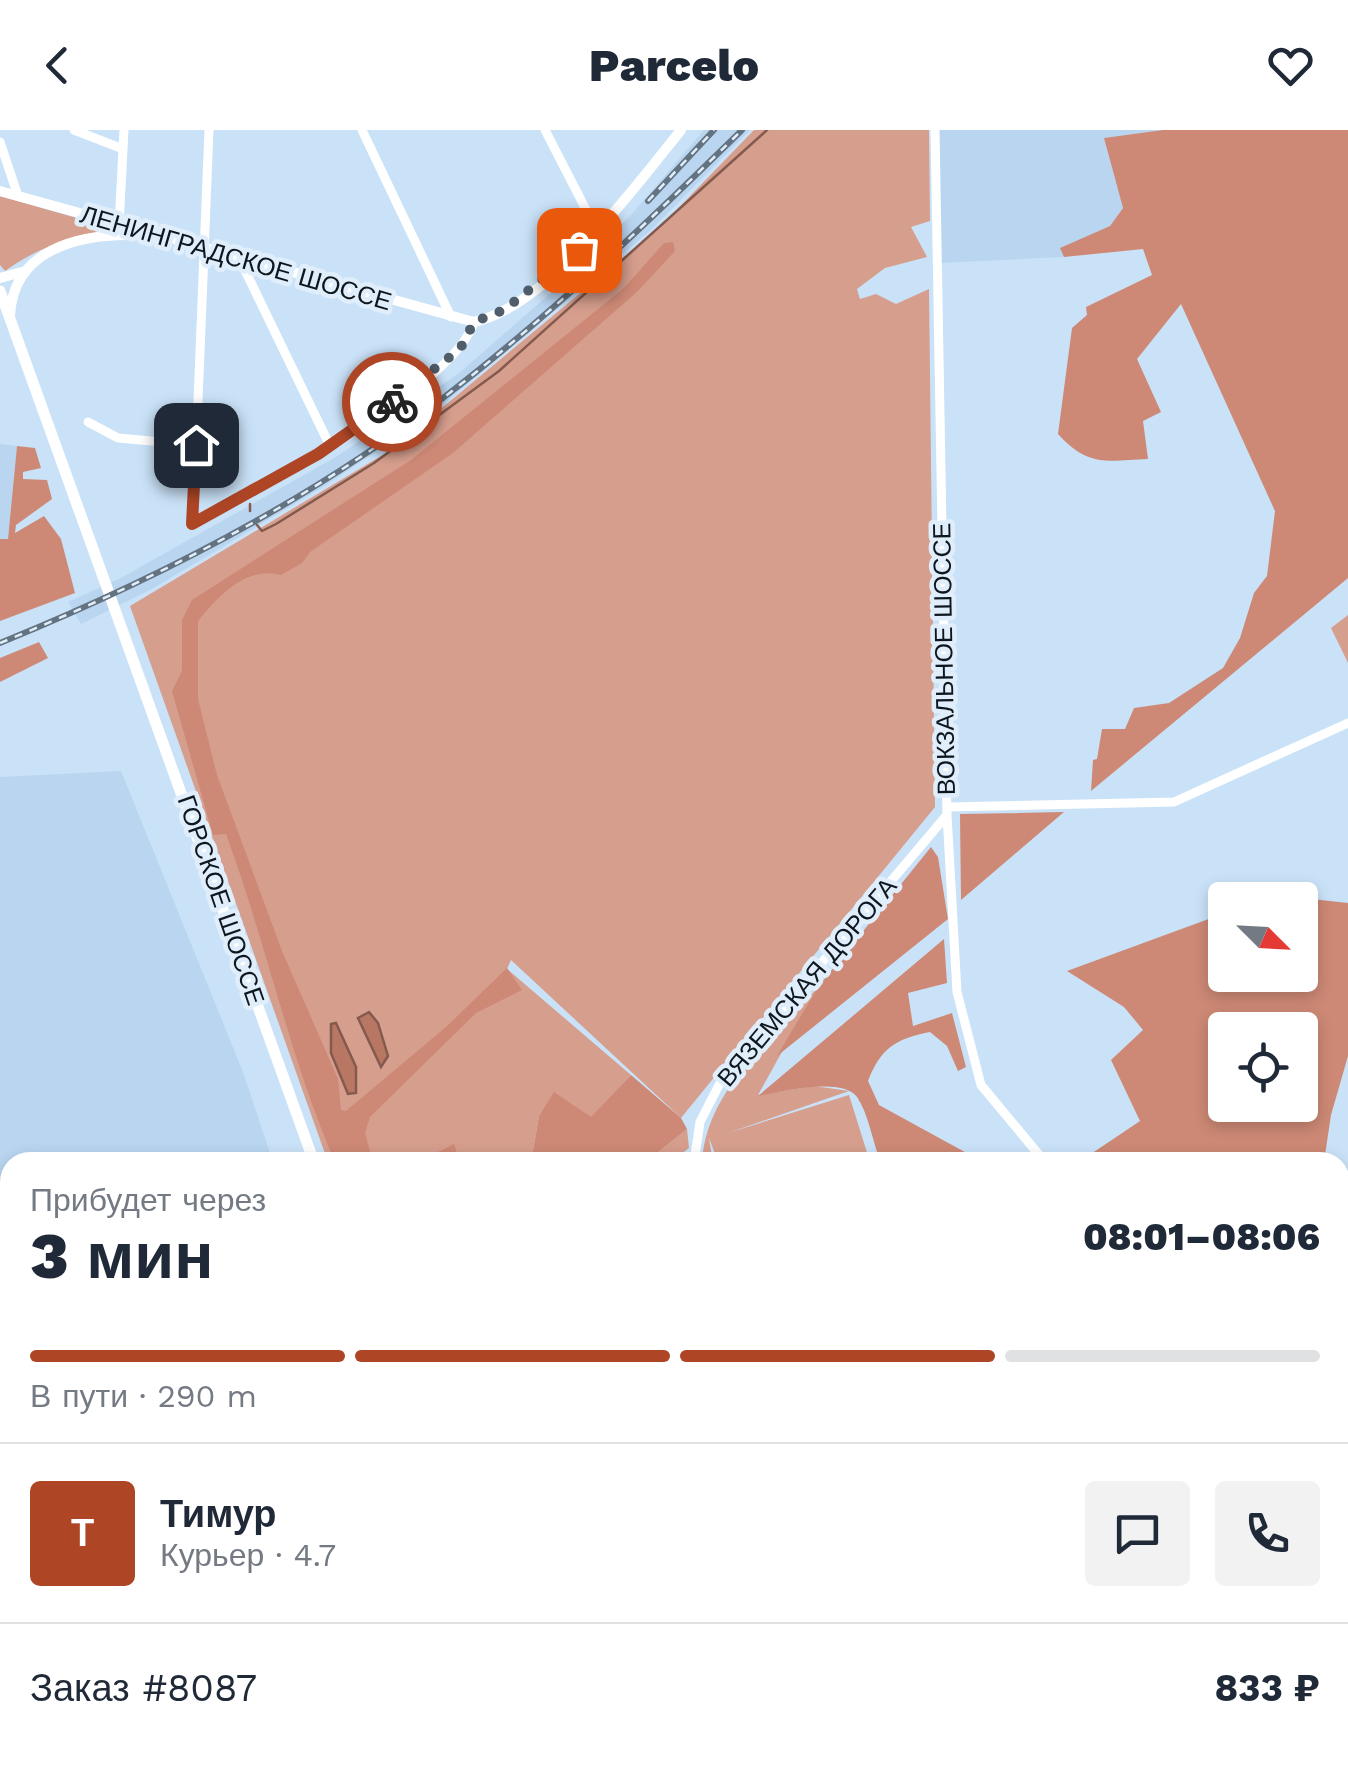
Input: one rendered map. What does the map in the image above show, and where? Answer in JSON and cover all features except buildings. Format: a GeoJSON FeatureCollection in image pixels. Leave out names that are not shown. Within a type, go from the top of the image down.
{"type":"FeatureCollection","features":[{"type":"Feature","properties":{"kind":"main road"},"geometry":{"type":"LineString","coordinates":[[0,291],[10,320]]}},
{"type":"Feature","properties":{"kind":"main road","name":"ГОРСКОЕ ШОССЕ"},"geometry":{"type":"LineString","coordinates":[[10,320],[310,1152]]}},
{"type":"Feature","properties":{"kind":"street"},"geometry":{"type":"LineString","coordinates":[[74,130],[123,149]]}},
{"type":"Feature","properties":{"kind":"street"},"geometry":{"type":"LineString","coordinates":[[119,226],[124,130]]}},
{"type":"Feature","properties":{"kind":"street"},"geometry":{"type":"LineString","coordinates":[[209,130],[192,524],[330,446],[450,358],[466,340],[474,322],[504,310],[597,231],[680,130]]}},
{"type":"Feature","properties":{"kind":"street"},"geometry":{"type":"LineString","coordinates":[[362,130],[452,319]]}},
{"type":"Feature","properties":{"kind":"street"},"geometry":{"type":"LineString","coordinates":[[544,130],[597,231]]}},
{"type":"Feature","properties":{"kind":"street","name":"ВОКЗАЛЬНОЕ ШОССЕ"},"geometry":{"type":"LineString","coordinates":[[935,130],[947,811],[958,992],[981,1085],[1037,1152]]}},
{"type":"Feature","properties":{"kind":"street"},"geometry":{"type":"LineString","coordinates":[[0,142],[18,196]]}},
{"type":"Feature","properties":{"kind":"street","name":"ЛЕНИНГРАДСКОЕ ШОССЕ"},"geometry":{"type":"LineString","coordinates":[[0,191],[150,236],[474,322]]}},
{"type":"Feature","properties":{"kind":"street"},"geometry":{"type":"LineString","coordinates":[[0,278],[76,244],[117,235],[150,236]]}},
{"type":"Feature","properties":{"kind":"street"},"geometry":{"type":"LineString","coordinates":[[240,260],[330,446]]}},
{"type":"Feature","properties":{"kind":"street"},"geometry":{"type":"LineString","coordinates":[[10,320],[11,299],[22,271]]}},
{"type":"Feature","properties":{"kind":"street"},"geometry":{"type":"LineString","coordinates":[[88,422],[118,438],[196,445]]}},
{"type":"Feature","properties":{"kind":"street"},"geometry":{"type":"LineString","coordinates":[[947,811],[1174,802],[1348,723]]}},
{"type":"Feature","properties":{"kind":"street","name":"ВЯЗЕМСКАЯ ДОРОГА"},"geometry":{"type":"LineString","coordinates":[[696,1152],[700,1122],[720,1084],[947,811]]}},
{"type":"Feature","properties":{"kind":"shaded area"},"geometry":{"type":"Polygon","coordinates":[[[704,130],[750,130],[651,230],[428,417],[323,487],[150,590],[81,624],[68,602],[119,579],[336,457],[458,374],[553,291],[632,214],[704,130]]]}},
{"type":"Feature","properties":{"kind":"shaded area"},"geometry":{"type":"Polygon","coordinates":[[[754,130],[929,130],[930,221],[911,227],[927,257],[885,268],[857,289],[860,299],[876,294],[896,304],[929,289],[935,807],[681,1118],[511,960],[507,969],[631,1075],[591,1118],[555,1093],[539,1116],[533,1152],[324,1152],[130,606],[391,450],[659,228],[754,130]]]}},
{"type":"Feature","properties":{"kind":"shaded area"},"geometry":{"type":"Polygon","coordinates":[[[939,130],[1162,130],[1104,138],[1123,208],[1110,226],[1061,248],[1064,257],[941,263],[939,130]]]}},
{"type":"Feature","properties":{"kind":"shaded area"},"geometry":{"type":"Polygon","coordinates":[[[1163,130],[1348,130],[1348,578],[1091,791],[1093,760],[1097,759],[1102,729],[1125,729],[1134,708],[1169,703],[1223,668],[1240,638],[1254,593],[1267,576],[1275,511],[1181,304],[1137,359],[1161,412],[1143,421],[1148,459],[1098,460],[1079,452],[1058,434],[1072,328],[1087,315],[1086,307],[1152,275],[1143,249],[1064,257],[1060,248],[1110,226],[1123,208],[1104,138],[1163,130]]]}},
{"type":"Feature","properties":{"kind":"shaded area"},"geometry":{"type":"Polygon","coordinates":[[[0,196],[108,227],[108,231],[54,245],[5,271],[0,265],[0,196]]]}},
{"type":"Feature","properties":{"kind":"shaded area"},"geometry":{"type":"Polygon","coordinates":[[[673,242],[675,251],[638,291],[453,453],[310,552],[302,563],[281,575],[256,575],[234,585],[198,621],[198,699],[217,775],[282,951],[338,1079],[341,1110],[346,1111],[446,1027],[507,968],[522,990],[476,1013],[370,1117],[365,1133],[370,1152],[331,1152],[304,1081],[226,834],[213,835],[172,691],[182,671],[182,620],[192,600],[411,460],[624,288],[664,243],[673,242]]]}},
{"type":"Feature","properties":{"kind":"shaded area"},"geometry":{"type":"Polygon","coordinates":[[[0,444],[17,446],[8,540],[0,539],[0,444]]]}},
{"type":"Feature","properties":{"kind":"shaded area"},"geometry":{"type":"Polygon","coordinates":[[[17,446],[35,448],[41,468],[23,472],[23,479],[47,480],[52,499],[16,525],[15,533],[44,516],[61,539],[75,593],[0,621],[0,539],[8,539],[17,446]]]}},
{"type":"Feature","properties":{"kind":"shaded area"},"geometry":{"type":"Polygon","coordinates":[[[1348,615],[1348,663],[1331,628],[1348,615]]]}},
{"type":"Feature","properties":{"kind":"shaded area"},"geometry":{"type":"Polygon","coordinates":[[[39,642],[48,658],[0,682],[0,658],[39,642]]]}},
{"type":"Feature","properties":{"kind":"shaded area"},"geometry":{"type":"Polygon","coordinates":[[[121,771],[243,1072],[270,1152],[0,1152],[0,777],[121,771]]]}},
{"type":"Feature","properties":{"kind":"shaded area"},"geometry":{"type":"Polygon","coordinates":[[[1064,812],[961,900],[960,814],[1064,812]]]}},
{"type":"Feature","properties":{"kind":"shaded area"},"geometry":{"type":"Polygon","coordinates":[[[931,847],[938,857],[948,919],[777,1056],[818,987],[931,847]]]}},
{"type":"Feature","properties":{"kind":"shaded area"},"geometry":{"type":"Polygon","coordinates":[[[1318,900],[1348,903],[1348,1056],[1331,1115],[1325,1152],[1094,1152],[1140,1121],[1111,1060],[1143,1030],[1124,1007],[1067,971],[1208,919],[1208,992],[1318,992],[1318,900]]]}},
{"type":"Feature","properties":{"kind":"shaded area"},"geometry":{"type":"Polygon","coordinates":[[[944,939],[947,983],[908,993],[913,1026],[952,1013],[966,1067],[958,1071],[947,1046],[930,1032],[891,1047],[878,1060],[868,1081],[879,1105],[965,1152],[877,1152],[857,1097],[838,1087],[810,1087],[758,1096],[944,939]]]}},
{"type":"Feature","properties":{"kind":"shaded area"},"geometry":{"type":"Polygon","coordinates":[[[818,987],[758,1095],[814,1086],[849,1091],[728,1133],[849,1095],[867,1152],[714,1152],[709,1138],[711,1152],[704,1152],[715,1111],[763,1046],[818,987]]]}},
{"type":"Feature","properties":{"kind":"shaded area"},"geometry":{"type":"Polygon","coordinates":[[[369,1012],[378,1023],[388,1056],[381,1067],[358,1018],[369,1012]]]}},
{"type":"Feature","properties":{"kind":"shaded area"},"geometry":{"type":"Polygon","coordinates":[[[336,1023],[356,1067],[356,1093],[348,1094],[331,1053],[331,1024],[336,1023]]]}},
{"type":"Feature","properties":{"kind":"shaded area"},"geometry":{"type":"Polygon","coordinates":[[[631,1075],[681,1118],[687,1129],[658,1152],[533,1152],[539,1116],[554,1092],[591,1117],[631,1075]]]}},
{"type":"Feature","properties":{"kind":"shaded area"},"geometry":{"type":"Polygon","coordinates":[[[687,1129],[689,1148],[684,1152],[658,1152],[687,1129]]]}},
{"type":"Feature","properties":{"kind":"shaded area"},"geometry":{"type":"Polygon","coordinates":[[[454,1144],[457,1152],[438,1152],[454,1144]]]}},
{"type":"Feature","properties":{"kind":"waterway"},"geometry":{"type":"LineString","coordinates":[[257,525],[262,531],[276,524],[374,463],[499,371],[767,130]]}},
{"type":"Feature","properties":{"kind":"waterway"},"geometry":{"type":"LineString","coordinates":[[250,504],[250,511]]}},
{"type":"Feature","properties":{"kind":"railway"},"geometry":{"type":"LineString","coordinates":[[648,201],[714,130]]}},
{"type":"Feature","properties":{"kind":"railway"},"geometry":{"type":"LineString","coordinates":[[0,643],[116,593],[230,536],[392,436],[483,367],[559,302],[742,130]]}},
{"type":"Feature","properties":{"kind":"way so far"},"geometry":{"type":"LineString","coordinates":[[392,402],[460,349],[474,322],[504,310],[579,250]]}},
{"type":"Feature","properties":{"kind":"route"},"geometry":{"type":"LineString","coordinates":[[196,445],[192,524],[318,454],[392,402]]}}]}
